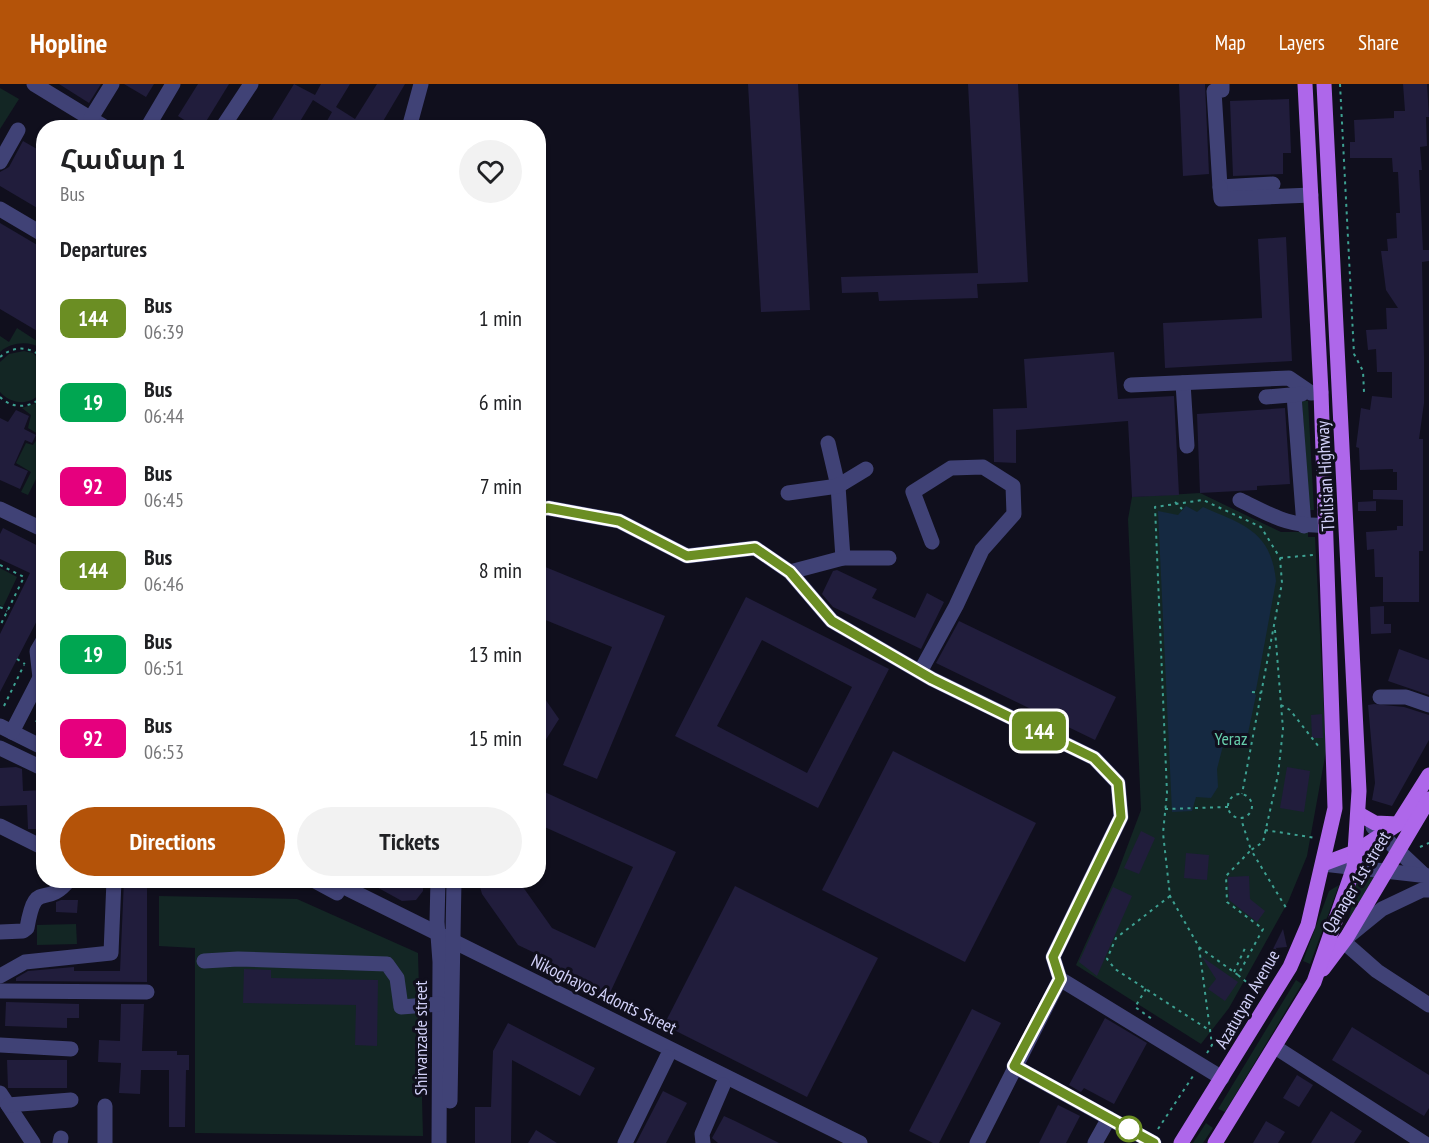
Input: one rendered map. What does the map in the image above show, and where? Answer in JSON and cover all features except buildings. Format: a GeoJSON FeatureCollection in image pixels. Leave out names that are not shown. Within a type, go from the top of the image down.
{"type":"FeatureCollection","features":[{"type":"Feature","properties":{"kind":"main road","name":"Tbilisian Highway"},"geometry":{"type":"LineString","coordinates":[[1305,84],[1311,195],[1316,393],[1326,519],[1336,792],[1323,864]]}},
{"type":"Feature","properties":{"kind":"main road","name":"Tbilisian Highway"},"geometry":{"type":"LineString","coordinates":[[1324,84],[1341,391],[1359,814],[1354,860]]}},
{"type":"Feature","properties":{"kind":"main road"},"geometry":{"type":"LineString","coordinates":[[1316,393],[1341,391]]}},
{"type":"Feature","properties":{"kind":"main road","name":"Qanaqer 1st street"},"geometry":{"type":"LineString","coordinates":[[1314,982],[1346,940],[1398,850],[1403,829],[1429,776]]}},
{"type":"Feature","properties":{"kind":"main road","name":"Qanaqer 1st street"},"geometry":{"type":"LineString","coordinates":[[1323,864],[1354,860],[1382,836],[1403,829],[1429,799]]}},
{"type":"Feature","properties":{"kind":"main road","name":"Qanaqer 1st street"},"geometry":{"type":"LineString","coordinates":[[1359,814],[1375,823],[1403,829]]}},
{"type":"Feature","properties":{"kind":"main road"},"geometry":{"type":"LineString","coordinates":[[1215,1143],[1314,982],[1354,860]]}},
{"type":"Feature","properties":{"kind":"main road","name":"Azatutyan Avenue"},"geometry":{"type":"LineString","coordinates":[[1181,1143],[1290,967],[1308,925],[1323,864]]}},
{"type":"Feature","properties":{"kind":"main road"},"geometry":{"type":"LineString","coordinates":[[1290,967],[1314,982]]}},
{"type":"Feature","properties":{"kind":"main road"},"geometry":{"type":"LineString","coordinates":[[1204,1108],[1228,1124]]}},
{"type":"Feature","properties":{"kind":"street"},"geometry":{"type":"LineString","coordinates":[[34,84],[94,120]]}},
{"type":"Feature","properties":{"kind":"street"},"geometry":{"type":"LineString","coordinates":[[91,118],[112,84]]}},
{"type":"Feature","properties":{"kind":"street"},"geometry":{"type":"LineString","coordinates":[[152,120],[173,84]]}},
{"type":"Feature","properties":{"kind":"street"},"geometry":{"type":"LineString","coordinates":[[227,120],[251,84]]}},
{"type":"Feature","properties":{"kind":"street"},"geometry":{"type":"LineString","coordinates":[[411,120],[420,84]]}},
{"type":"Feature","properties":{"kind":"street"},"geometry":{"type":"LineString","coordinates":[[1222,84],[1222,90],[1214,91],[1221,200],[1311,195]]}},
{"type":"Feature","properties":{"kind":"street"},"geometry":{"type":"LineString","coordinates":[[0,162],[18,130]]}},
{"type":"Feature","properties":{"kind":"street"},"geometry":{"type":"LineString","coordinates":[[1220,187],[1273,184]]}},
{"type":"Feature","properties":{"kind":"street"},"geometry":{"type":"LineString","coordinates":[[0,208],[36,230]]}},
{"type":"Feature","properties":{"kind":"street"},"geometry":{"type":"LineString","coordinates":[[1131,385],[1289,378],[1316,393]]}},
{"type":"Feature","properties":{"kind":"street"},"geometry":{"type":"LineString","coordinates":[[1183,383],[1187,446]]}},
{"type":"Feature","properties":{"kind":"street"},"geometry":{"type":"LineString","coordinates":[[1266,397],[1316,393]]}},
{"type":"Feature","properties":{"kind":"street"},"geometry":{"type":"LineString","coordinates":[[1294,395],[1303,520]]}},
{"type":"Feature","properties":{"kind":"street"},"geometry":{"type":"LineString","coordinates":[[828,443],[838,486],[843,558]]}},
{"type":"Feature","properties":{"kind":"street"},"geometry":{"type":"LineString","coordinates":[[920,672],[956,606],[982,550],[1014,514],[1013,486],[983,467],[951,468],[914,492],[932,542]]}},
{"type":"Feature","properties":{"kind":"street"},"geometry":{"type":"LineString","coordinates":[[788,493],[838,486],[866,470]]}},
{"type":"Feature","properties":{"kind":"street"},"geometry":{"type":"LineString","coordinates":[[1240,500],[1285,522],[1326,519]]}},
{"type":"Feature","properties":{"kind":"street"},"geometry":{"type":"LineString","coordinates":[[546,508],[619,521],[687,556],[755,548],[790,572],[832,621],[920,672],[1094,758],[1118,783],[1121,817],[1053,957],[1060,979],[1222,1078]]}},
{"type":"Feature","properties":{"kind":"street"},"geometry":{"type":"LineString","coordinates":[[0,509],[36,526]]}},
{"type":"Feature","properties":{"kind":"street"},"geometry":{"type":"LineString","coordinates":[[790,572],[843,558],[889,558]]}},
{"type":"Feature","properties":{"kind":"street"},"geometry":{"type":"LineString","coordinates":[[9,728],[36,684]]}},
{"type":"Feature","properties":{"kind":"street"},"geometry":{"type":"LineString","coordinates":[[1380,697],[1406,697],[1429,705]]}},
{"type":"Feature","properties":{"kind":"street"},"geometry":{"type":"LineString","coordinates":[[2,713],[9,728],[36,743]]}},
{"type":"Feature","properties":{"kind":"street"},"geometry":{"type":"LineString","coordinates":[[9,728],[36,738]]}},
{"type":"Feature","properties":{"kind":"street"},"geometry":{"type":"LineString","coordinates":[[0,748],[36,765]]}},
{"type":"Feature","properties":{"kind":"street"},"geometry":{"type":"LineString","coordinates":[[1359,814],[1423,873]]}},
{"type":"Feature","properties":{"kind":"street"},"geometry":{"type":"LineString","coordinates":[[0,826],[36,844]]}},
{"type":"Feature","properties":{"kind":"street"},"geometry":{"type":"LineString","coordinates":[[1403,829],[1408,849],[1423,873]]}},
{"type":"Feature","properties":{"kind":"street"},"geometry":{"type":"LineString","coordinates":[[1354,860],[1385,871],[1423,873]]}},
{"type":"Feature","properties":{"kind":"street"},"geometry":{"type":"LineString","coordinates":[[0,932],[23,931],[27,928],[32,903],[37,896],[60,892],[63,888]]}},
{"type":"Feature","properties":{"kind":"street"},"geometry":{"type":"LineString","coordinates":[[0,976],[25,962],[111,953],[113,888]]}},
{"type":"Feature","properties":{"kind":"street","name":"Nikoghayos Adonts Street"},"geometry":{"type":"LineString","coordinates":[[330,888],[860,1143]]}},
{"type":"Feature","properties":{"kind":"street","name":"Nikoghayos Adonts Street"},"geometry":{"type":"LineString","coordinates":[[345,888],[667,1057],[840,1143]]}},
{"type":"Feature","properties":{"kind":"street"},"geometry":{"type":"LineString","coordinates":[[439,888],[446,942]]}},
{"type":"Feature","properties":{"kind":"street"},"geometry":{"type":"LineString","coordinates":[[446,942],[453,888]]}},
{"type":"Feature","properties":{"kind":"street"},"geometry":{"type":"LineString","coordinates":[[1429,890],[1422,890],[1383,909],[1346,940],[1377,971],[1429,1005]]}},
{"type":"Feature","properties":{"kind":"street","name":"Shirvanzade street"},"geometry":{"type":"LineString","coordinates":[[439,1143],[440,1004],[446,942]]}},
{"type":"Feature","properties":{"kind":"street","name":"Shirvanzade street"},"geometry":{"type":"LineString","coordinates":[[446,942],[449,1143]]}},
{"type":"Feature","properties":{"kind":"street"},"geometry":{"type":"LineString","coordinates":[[204,962],[238,958],[387,964],[397,978],[401,1007],[440,1004]]}},
{"type":"Feature","properties":{"kind":"street"},"geometry":{"type":"LineString","coordinates":[[976,1143],[1060,979]]}},
{"type":"Feature","properties":{"kind":"street"},"geometry":{"type":"LineString","coordinates":[[0,991],[147,992]]}},
{"type":"Feature","properties":{"kind":"street"},"geometry":{"type":"LineString","coordinates":[[0,1045],[71,1049]]}},
{"type":"Feature","properties":{"kind":"street"},"geometry":{"type":"LineString","coordinates":[[1275,1047],[1424,1143]]}},
{"type":"Feature","properties":{"kind":"street"},"geometry":{"type":"LineString","coordinates":[[625,1143],[667,1057]]}},
{"type":"Feature","properties":{"kind":"street"},"geometry":{"type":"LineString","coordinates":[[1014,1066],[1152,1142]]}},
{"type":"Feature","properties":{"kind":"street"},"geometry":{"type":"LineString","coordinates":[[703,1143],[702,1134],[723,1085]]}},
{"type":"Feature","properties":{"kind":"street"},"geometry":{"type":"LineString","coordinates":[[4,1099],[71,1100]]}},
{"type":"Feature","properties":{"kind":"street"},"geometry":{"type":"LineString","coordinates":[[4,1099],[33,1143]]}},
{"type":"Feature","properties":{"kind":"street"},"geometry":{"type":"LineString","coordinates":[[105,1106],[105,1143]]}},
{"type":"Feature","properties":{"kind":"street"},"geometry":{"type":"LineString","coordinates":[[1095,1143],[1109,1118]]}},
{"type":"Feature","properties":{"kind":"path"},"geometry":{"type":"LineString","coordinates":[[1340,84],[1354,354],[1363,371],[1364,392]]}},
{"type":"Feature","properties":{"kind":"path"},"geometry":{"type":"LineString","coordinates":[[0,357],[15,348],[25,348],[36,353]]}},
{"type":"Feature","properties":{"kind":"path"},"geometry":{"type":"LineString","coordinates":[[0,397],[11,405],[30,405],[36,401]]}},
{"type":"Feature","properties":{"kind":"path"},"geometry":{"type":"LineString","coordinates":[[1152,1142],[1212,1046],[1198,947],[1170,896],[1163,833],[1167,809],[1155,507],[1175,502],[1203,500],[1261,527],[1280,558],[1282,583],[1242,794]]}},
{"type":"Feature","properties":{"kind":"path"},"geometry":{"type":"LineString","coordinates":[[1175,502],[1182,509]]}},
{"type":"Feature","properties":{"kind":"path"},"geometry":{"type":"LineString","coordinates":[[1280,558],[1319,555]]}},
{"type":"Feature","properties":{"kind":"path"},"geometry":{"type":"LineString","coordinates":[[0,565],[24,577],[0,626]]}},
{"type":"Feature","properties":{"kind":"path"},"geometry":{"type":"LineString","coordinates":[[0,608],[7,611]]}},
{"type":"Feature","properties":{"kind":"path"},"geometry":{"type":"LineString","coordinates":[[1238,975],[1263,929],[1227,902],[1227,876],[1251,850],[1263,842],[1278,775],[1283,729],[1275,624]]}},
{"type":"Feature","properties":{"kind":"path"},"geometry":{"type":"LineString","coordinates":[[2,713],[25,664],[17,660]]}},
{"type":"Feature","properties":{"kind":"path"},"geometry":{"type":"LineString","coordinates":[[1252,692],[1261,693]]}},
{"type":"Feature","properties":{"kind":"path"},"geometry":{"type":"LineString","coordinates":[[1281,705],[1290,710],[1319,748]]}},
{"type":"Feature","properties":{"kind":"path"},"geometry":{"type":"LineString","coordinates":[[1242,794],[1250,798],[1253,807],[1249,815],[1241,819],[1234,817],[1228,807],[1232,797],[1242,794]]}},
{"type":"Feature","properties":{"kind":"path"},"geometry":{"type":"LineString","coordinates":[[1167,809],[1228,807]]}},
{"type":"Feature","properties":{"kind":"path"},"geometry":{"type":"LineString","coordinates":[[1241,819],[1251,850],[1288,911]]}},
{"type":"Feature","properties":{"kind":"path"},"geometry":{"type":"LineString","coordinates":[[1265,830],[1317,838]]}},
{"type":"Feature","properties":{"kind":"path"},"geometry":{"type":"LineString","coordinates":[[1420,847],[1429,843]]}},
{"type":"Feature","properties":{"kind":"path"},"geometry":{"type":"LineString","coordinates":[[1170,896],[1116,938],[1107,958],[1115,969],[1210,1030]]}},
{"type":"Feature","properties":{"kind":"path"},"geometry":{"type":"LineString","coordinates":[[1234,972],[1246,946]]}},
{"type":"Feature","properties":{"kind":"path"},"geometry":{"type":"LineString","coordinates":[[1198,947],[1250,984]]}},
{"type":"Feature","properties":{"kind":"path"},"geometry":{"type":"LineString","coordinates":[[1146,989],[1135,1007],[1153,1018]]}},
{"type":"Feature","properties":{"kind":"green space"},"geometry":{"type":"Polygon","coordinates":[[[0,88],[19,99],[0,129],[0,88]]]}},
{"type":"Feature","properties":{"kind":"green space"},"geometry":{"type":"Polygon","coordinates":[[[17,328],[36,340],[36,346],[22,343],[5,348],[0,352],[0,336],[9,342],[17,328]]]}},
{"type":"Feature","properties":{"kind":"green space"},"geometry":{"type":"Polygon","coordinates":[[[24,351],[33,353],[36,356],[36,397],[34,399],[16,402],[0,392],[0,362],[9,354],[24,351]]]}},
{"type":"Feature","properties":{"kind":"green space"},"geometry":{"type":"Polygon","coordinates":[[[1302,401],[1308,401],[1314,510],[1309,510],[1302,401]]]}},
{"type":"Feature","properties":{"kind":"green space"},"geometry":{"type":"Polygon","coordinates":[[[36,403],[36,433],[28,428],[31,415],[22,408],[36,403]]]}},
{"type":"Feature","properties":{"kind":"green space"},"geometry":{"type":"Polygon","coordinates":[[[36,441],[36,479],[28,495],[21,492],[31,472],[16,463],[26,443],[33,445],[36,441]]]}},
{"type":"Feature","properties":{"kind":"green space","name":"Yeraz"},"geometry":{"type":"Polygon","coordinates":[[[1200,493],[1281,532],[1308,532],[1308,537],[1315,537],[1326,751],[1307,856],[1288,902],[1229,1008],[1201,1044],[1076,965],[1117,874],[1141,810],[1128,519],[1132,497],[1200,493]]]}},
{"type":"Feature","properties":{"kind":"green space"},"geometry":{"type":"Polygon","coordinates":[[[0,568],[17,577],[3,607],[0,605],[0,568]]]}},
{"type":"Feature","properties":{"kind":"green space"},"geometry":{"type":"Polygon","coordinates":[[[1358,875],[1375,878],[1348,922],[1358,875]]]}},
{"type":"Feature","properties":{"kind":"green space"},"geometry":{"type":"Polygon","coordinates":[[[1339,885],[1310,964],[1303,961],[1329,891],[1339,885]]]}},
{"type":"Feature","properties":{"kind":"green space"},"geometry":{"type":"Polygon","coordinates":[[[159,896],[297,899],[418,953],[423,1136],[195,1133],[195,948],[159,946],[159,896]]]}},
{"type":"Feature","properties":{"kind":"green space"},"geometry":{"type":"Polygon","coordinates":[[[76,924],[77,944],[37,945],[37,925],[76,924]]]}},
{"type":"Feature","properties":{"kind":"green space"},"geometry":{"type":"Polygon","coordinates":[[[1296,980],[1302,984],[1225,1112],[1218,1109],[1296,980]]]}},
{"type":"Feature","properties":{"kind":"green space"},"geometry":{"type":"Polygon","coordinates":[[[1206,1123],[1213,1128],[1203,1143],[1193,1143],[1206,1123]]]}},
{"type":"Feature","properties":{"kind":"water"},"geometry":{"type":"Polygon","coordinates":[[[1186,506],[1197,512],[1203,507],[1253,532],[1262,540],[1268,551],[1276,581],[1256,690],[1252,692],[1256,695],[1247,738],[1226,734],[1217,769],[1218,787],[1211,798],[1196,797],[1192,811],[1172,812],[1158,511],[1178,515],[1186,506]]]}},
{"type":"Feature","properties":{"kind":"bus line","name":"144"},"geometry":{"type":"LineString","coordinates":[[546,508],[619,521],[687,556],[755,548],[790,572],[832,621],[932,679],[1094,758],[1118,783],[1121,817],[1053,957],[1060,979],[1014,1066],[1154,1143]]}}]}
